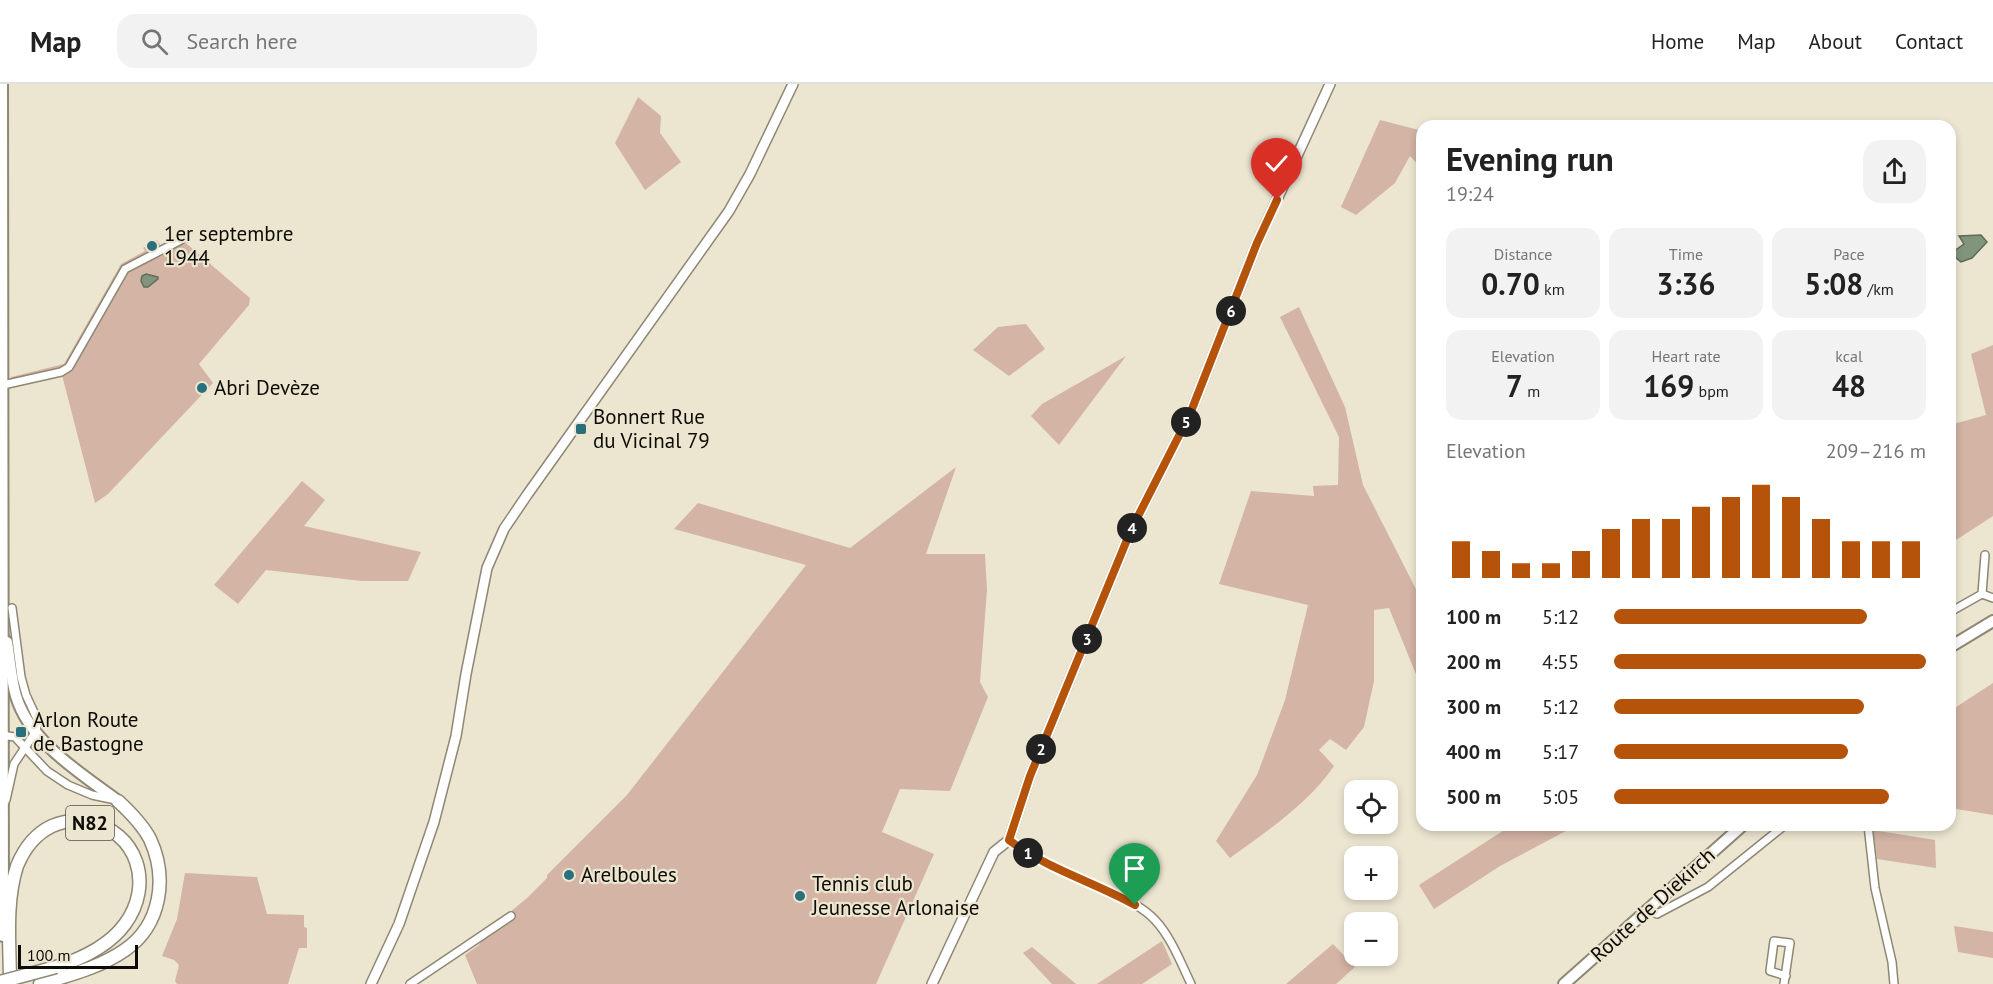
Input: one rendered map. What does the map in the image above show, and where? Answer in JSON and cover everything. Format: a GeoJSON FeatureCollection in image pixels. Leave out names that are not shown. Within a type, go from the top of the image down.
{"type":"FeatureCollection","features":[{"type":"Feature","properties":{"kind":"highway","name":"N82"},"geometry":{"type":"LineString","coordinates":[[2,983],[98,965],[127,949],[143,932],[159,900],[160,878],[155,853],[141,825],[118,801]]}},
{"type":"Feature","properties":{"kind":"highway","name":"N82"},"geometry":{"type":"LineString","coordinates":[[10,984],[11,899],[22,856],[34,838],[59,823],[82,821],[97,824],[112,831],[123,840],[136,859],[140,878],[136,904],[124,925],[115,935],[40,984]]}},
{"type":"Feature","properties":{"kind":"main road"},"geometry":{"type":"LineString","coordinates":[[2,84],[3,385],[8,608],[2,637],[2,983]]}},
{"type":"Feature","properties":{"kind":"main road","name":"N82"},"geometry":{"type":"LineString","coordinates":[[8,608],[11,672],[17,698],[36,731],[67,763],[118,801]]}},
{"type":"Feature","properties":{"kind":"main road"},"geometry":{"type":"LineString","coordinates":[[1956,643],[1993,621]]}},
{"type":"Feature","properties":{"kind":"main road","name":"Route de Diekirch"},"geometry":{"type":"LineString","coordinates":[[1564,984],[1736,831]]}},
{"type":"Feature","properties":{"kind":"street"},"geometry":{"type":"LineString","coordinates":[[370,984],[399,924],[434,822],[456,736],[483,585],[498,540],[527,495],[729,211],[750,174],[793,84]]}},
{"type":"Feature","properties":{"kind":"street"},"geometry":{"type":"LineString","coordinates":[[932,984],[994,852],[1009,840],[1030,776],[1131,530],[1190,414],[1257,243],[1330,84]]}},
{"type":"Feature","properties":{"kind":"street"},"geometry":{"type":"LineString","coordinates":[[3,385],[61,372],[69,368],[125,269],[182,240]]}},
{"type":"Feature","properties":{"kind":"street"},"geometry":{"type":"LineString","coordinates":[[1982,594],[1985,555]]}},
{"type":"Feature","properties":{"kind":"street"},"geometry":{"type":"LineString","coordinates":[[1956,609],[1982,594],[1993,598]]}},
{"type":"Feature","properties":{"kind":"street"},"geometry":{"type":"LineString","coordinates":[[2,820],[14,764],[36,731]]}},
{"type":"Feature","properties":{"kind":"street"},"geometry":{"type":"LineString","coordinates":[[1,735],[15,737],[48,771],[68,784],[92,795],[118,801]]}},
{"type":"Feature","properties":{"kind":"street"},"geometry":{"type":"LineString","coordinates":[[1649,909],[1657,914],[1708,887],[1778,831]]}},
{"type":"Feature","properties":{"kind":"street"},"geometry":{"type":"LineString","coordinates":[[1869,831],[1875,888],[1892,962],[1894,984]]}},
{"type":"Feature","properties":{"kind":"street"},"geometry":{"type":"LineString","coordinates":[[1009,840],[1057,868],[1123,898],[1155,920],[1168,939],[1191,984]]}},
{"type":"Feature","properties":{"kind":"street"},"geometry":{"type":"LineString","coordinates":[[410,984],[511,916]]}},
{"type":"Feature","properties":{"kind":"street"},"geometry":{"type":"LineString","coordinates":[[1784,984],[1786,975],[1790,943],[1774,941],[1770,971],[1786,975]]}},
{"type":"Feature","properties":{"kind":"shaded area"},"geometry":{"type":"Polygon","coordinates":[[[638,97],[661,116],[660,133],[681,162],[645,190],[615,143],[638,97]]]}},
{"type":"Feature","properties":{"kind":"shaded area"},"geometry":{"type":"Polygon","coordinates":[[[1380,120],[1416,129],[1416,162],[1410,156],[1395,183],[1356,215],[1341,207],[1380,120]]]}},
{"type":"Feature","properties":{"kind":"shaded area"},"geometry":{"type":"Polygon","coordinates":[[[1981,235],[1987,242],[1972,258],[1961,262],[1956,258],[1956,250],[1964,244],[1959,236],[1981,235]]]}},
{"type":"Feature","properties":{"kind":"shaded area"},"geometry":{"type":"Polygon","coordinates":[[[180,238],[250,298],[249,305],[199,364],[213,383],[108,494],[95,503],[62,375],[11,388],[11,377],[64,364],[121,264],[145,251],[143,248],[157,240],[161,246],[180,238]]]}},
{"type":"Feature","properties":{"kind":"shaded area"},"geometry":{"type":"Polygon","coordinates":[[[146,274],[158,277],[158,279],[148,287],[144,287],[141,281],[142,276],[146,274]]]}},
{"type":"Feature","properties":{"kind":"shaded area"},"geometry":{"type":"Polygon","coordinates":[[[1299,307],[1345,407],[1363,485],[1416,589],[1416,674],[1389,608],[1374,610],[1374,681],[1364,727],[1346,750],[1330,739],[1319,750],[1334,766],[1323,780],[1286,816],[1230,858],[1216,841],[1257,775],[1285,700],[1308,605],[1219,584],[1251,491],[1314,496],[1313,486],[1338,485],[1339,437],[1280,317],[1299,307]]]}},
{"type":"Feature","properties":{"kind":"shaded area"},"geometry":{"type":"Polygon","coordinates":[[[1026,324],[1045,349],[1009,376],[973,350],[998,327],[1026,324]]]}},
{"type":"Feature","properties":{"kind":"shaded area"},"geometry":{"type":"Polygon","coordinates":[[[1993,345],[1993,516],[1956,540],[1956,423],[1986,415],[1971,354],[1993,345]]]}},
{"type":"Feature","properties":{"kind":"shaded area"},"geometry":{"type":"Polygon","coordinates":[[[1126,356],[1059,445],[1031,416],[1042,404],[1126,356]]]}},
{"type":"Feature","properties":{"kind":"shaded area"},"geometry":{"type":"Polygon","coordinates":[[[956,467],[926,554],[985,554],[987,590],[980,682],[988,697],[950,791],[900,789],[882,832],[934,854],[876,984],[477,984],[465,955],[479,945],[485,933],[527,898],[627,795],[806,565],[674,529],[698,503],[850,548],[956,467]]]}},
{"type":"Feature","properties":{"kind":"shaded area"},"geometry":{"type":"Polygon","coordinates":[[[302,481],[325,500],[304,526],[421,552],[408,581],[362,581],[266,570],[238,604],[214,585],[302,481]]]}},
{"type":"Feature","properties":{"kind":"shaded area"},"geometry":{"type":"Polygon","coordinates":[[[1993,683],[1993,815],[1956,809],[1956,707],[1993,683]]]}},
{"type":"Feature","properties":{"kind":"shaded area"},"geometry":{"type":"Polygon","coordinates":[[[1503,831],[1566,831],[1500,866],[1434,909],[1419,885],[1503,831]]]}},
{"type":"Feature","properties":{"kind":"shaded area"},"geometry":{"type":"Polygon","coordinates":[[[1873,831],[1935,840],[1936,868],[1877,859],[1873,831]]]}},
{"type":"Feature","properties":{"kind":"shaded area"},"geometry":{"type":"Polygon","coordinates":[[[185,873],[257,877],[267,914],[304,915],[304,927],[307,928],[307,948],[299,948],[288,984],[177,984],[175,981],[179,965],[174,960],[162,956],[177,919],[185,873]]]}},
{"type":"Feature","properties":{"kind":"shaded area"},"geometry":{"type":"Polygon","coordinates":[[[1954,926],[1993,932],[1993,958],[1958,952],[1954,926]]]}},
{"type":"Feature","properties":{"kind":"shaded area"},"geometry":{"type":"Polygon","coordinates":[[[1162,941],[1172,964],[1142,984],[1097,984],[1162,941]]]}},
{"type":"Feature","properties":{"kind":"shaded area"},"geometry":{"type":"Polygon","coordinates":[[[1333,944],[1344,956],[1344,966],[1355,967],[1336,984],[1286,984],[1333,944]]]}},
{"type":"Feature","properties":{"kind":"shaded area"},"geometry":{"type":"Polygon","coordinates":[[[1032,947],[1076,984],[1052,984],[1023,953],[1032,947]]]}},
{"type":"Feature","properties":{"kind":"place","name":"1er septembre 1944"},"geometry":{"type":"Point","coordinates":[152,246]}},
{"type":"Feature","properties":{"kind":"place","name":"Abri Devèze"},"geometry":{"type":"Point","coordinates":[202,388]}},
{"type":"Feature","properties":{"kind":"place","name":"Bonnert Rue du Vicinal 79"},"geometry":{"type":"Point","coordinates":[581,429]}},
{"type":"Feature","properties":{"kind":"place","name":"Arlon Route de Bastogne"},"geometry":{"type":"Point","coordinates":[21,732]}},
{"type":"Feature","properties":{"kind":"place","name":"Arelboules"},"geometry":{"type":"Point","coordinates":[569,875]}},
{"type":"Feature","properties":{"kind":"place","name":"Tennis club Jeunesse Arlonaise"},"geometry":{"type":"Point","coordinates":[800,896]}},
{"type":"Feature","properties":{"kind":"route"},"geometry":{"type":"LineString","coordinates":[[1135,905],[1018,847],[1009,840],[1011,828],[1131,530],[1190,414],[1257,243],[1277,200]]}}]}
